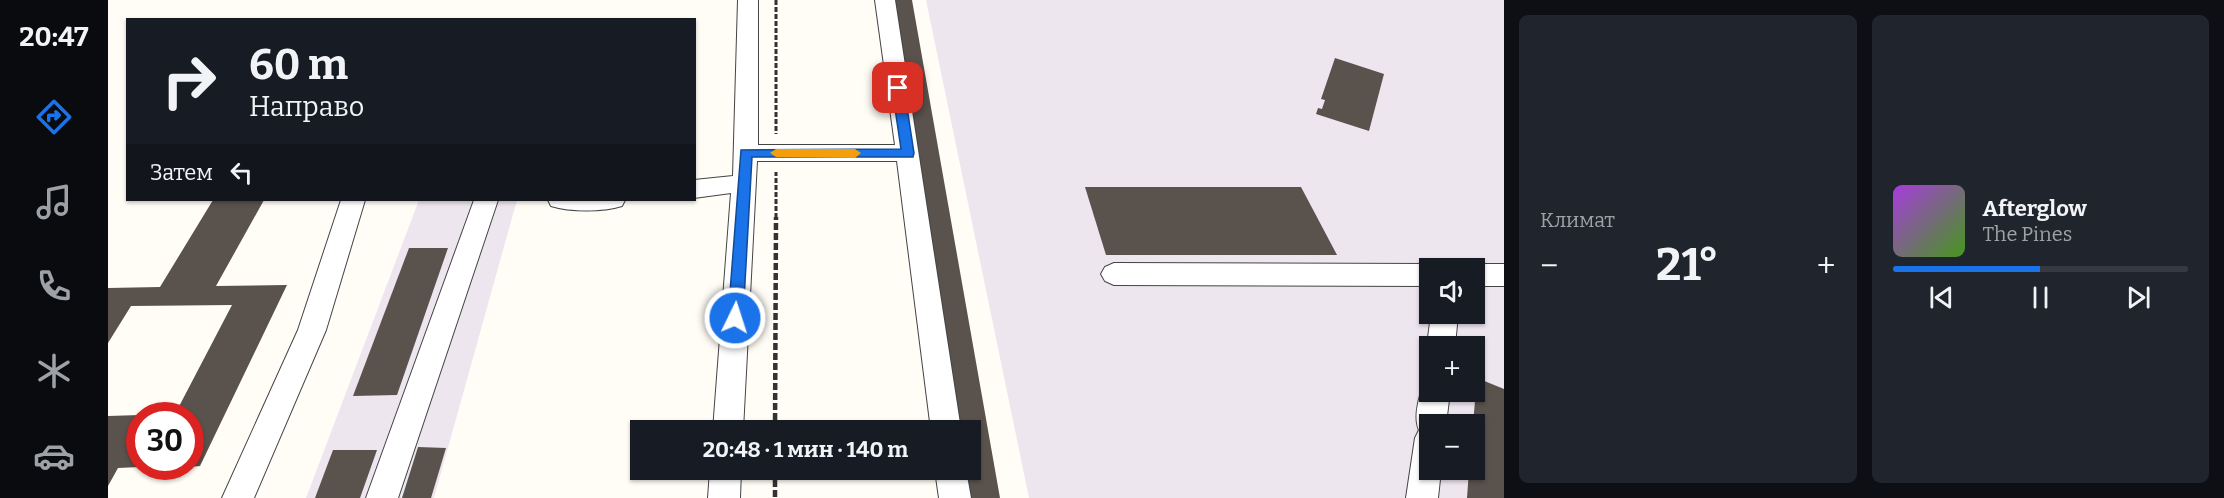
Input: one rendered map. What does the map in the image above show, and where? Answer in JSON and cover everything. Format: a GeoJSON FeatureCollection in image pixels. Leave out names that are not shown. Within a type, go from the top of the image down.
{"type":"FeatureCollection","features":[{"type":"Feature","properties":{"kind":"street"},"geometry":{"type":"LineString","coordinates":[[730,420],[746,153],[747,0]]}},
{"type":"Feature","properties":{"kind":"street"},"geometry":{"type":"LineString","coordinates":[[885,0],[945,420]]}},
{"type":"Feature","properties":{"kind":"street"},"geometry":{"type":"LineString","coordinates":[[746,153],[908,153]]}},
{"type":"Feature","properties":{"kind":"street"},"geometry":{"type":"LineString","coordinates":[[696,189],[744,183]]}},
{"type":"Feature","properties":{"kind":"street"},"geometry":{"type":"LineString","coordinates":[[238,498],[312,330],[353,201]]}},
{"type":"Feature","properties":{"kind":"street"},"geometry":{"type":"LineString","coordinates":[[382,498],[486,201]]}},
{"type":"Feature","properties":{"kind":"street"},"geometry":{"type":"LineString","coordinates":[[1114,273],[1419,275]]}},
{"type":"Feature","properties":{"kind":"street"},"geometry":{"type":"LineString","coordinates":[[1485,275],[1504,275]]}},
{"type":"Feature","properties":{"kind":"street"},"geometry":{"type":"LineString","coordinates":[[724,498],[725,480]]}},
{"type":"Feature","properties":{"kind":"street"},"geometry":{"type":"LineString","coordinates":[[952,480],[955,498]]}},
{"type":"Feature","properties":{"kind":"street"},"geometry":{"type":"LineString","coordinates":[[1422,498],[1424,480]]}},
{"type":"Feature","properties":{"kind":"path"},"geometry":{"type":"LineString","coordinates":[[775,420],[776,0]]}},
{"type":"Feature","properties":{"kind":"path"},"geometry":{"type":"LineString","coordinates":[[775,480],[775,498]]}},
{"type":"Feature","properties":{"kind":"shaded area"},"geometry":{"type":"Polygon","coordinates":[[[926,0],[1504,0],[1504,498],[1029,498],[926,0]]]}},
{"type":"Feature","properties":{"kind":"shaded area"},"geometry":{"type":"Polygon","coordinates":[[[419,201],[517,201],[434,498],[306,498],[419,201]]]}},
{"type":"Feature","properties":{"kind":"building"},"geometry":{"type":"Polygon","coordinates":[[[893,0],[912,0],[1000,498],[969,498],[966,480],[981,480],[981,420],[957,420],[893,0]]]}},
{"type":"Feature","properties":{"kind":"building"},"geometry":{"type":"Polygon","coordinates":[[[1335,58],[1384,74],[1369,131],[1316,114],[1318,108],[1322,109],[1325,100],[1321,99],[1335,58]]]}},
{"type":"Feature","properties":{"kind":"building"},"geometry":{"type":"Polygon","coordinates":[[[1085,187],[1301,187],[1337,255],[1106,255],[1085,187]]]}},
{"type":"Feature","properties":{"kind":"building"},"geometry":{"type":"Polygon","coordinates":[[[212,201],[263,201],[216,286],[287,285],[204,458],[204,402],[181,402],[232,305],[131,306],[108,343],[108,288],[160,287],[212,201]]]}},
{"type":"Feature","properties":{"kind":"building"},"geometry":{"type":"Polygon","coordinates":[[[409,248],[448,248],[397,395],[353,396],[409,248]]]}},
{"type":"Feature","properties":{"kind":"building"},"geometry":{"type":"Polygon","coordinates":[[[1485,381],[1504,389],[1504,498],[1467,498],[1468,480],[1485,480],[1485,414],[1474,414],[1475,402],[1485,402],[1485,381]]]}},
{"type":"Feature","properties":{"kind":"building"},"geometry":{"type":"Polygon","coordinates":[[[126,415],[126,468],[118,468],[108,486],[108,416],[126,415]]]}},
{"type":"Feature","properties":{"kind":"building"},"geometry":{"type":"Polygon","coordinates":[[[418,447],[446,448],[431,498],[402,498],[418,447]]]}},
{"type":"Feature","properties":{"kind":"building"},"geometry":{"type":"Polygon","coordinates":[[[333,450],[377,450],[360,498],[315,498],[333,450]]]}},
{"type":"Feature","properties":{"kind":"slow traffic"},"geometry":{"type":"LineString","coordinates":[[776,153],[855,153]]}},
{"type":"Feature","properties":{"kind":"route"},"geometry":{"type":"LineString","coordinates":[[735,318],[746,153],[908,153],[898,88]]}}]}
